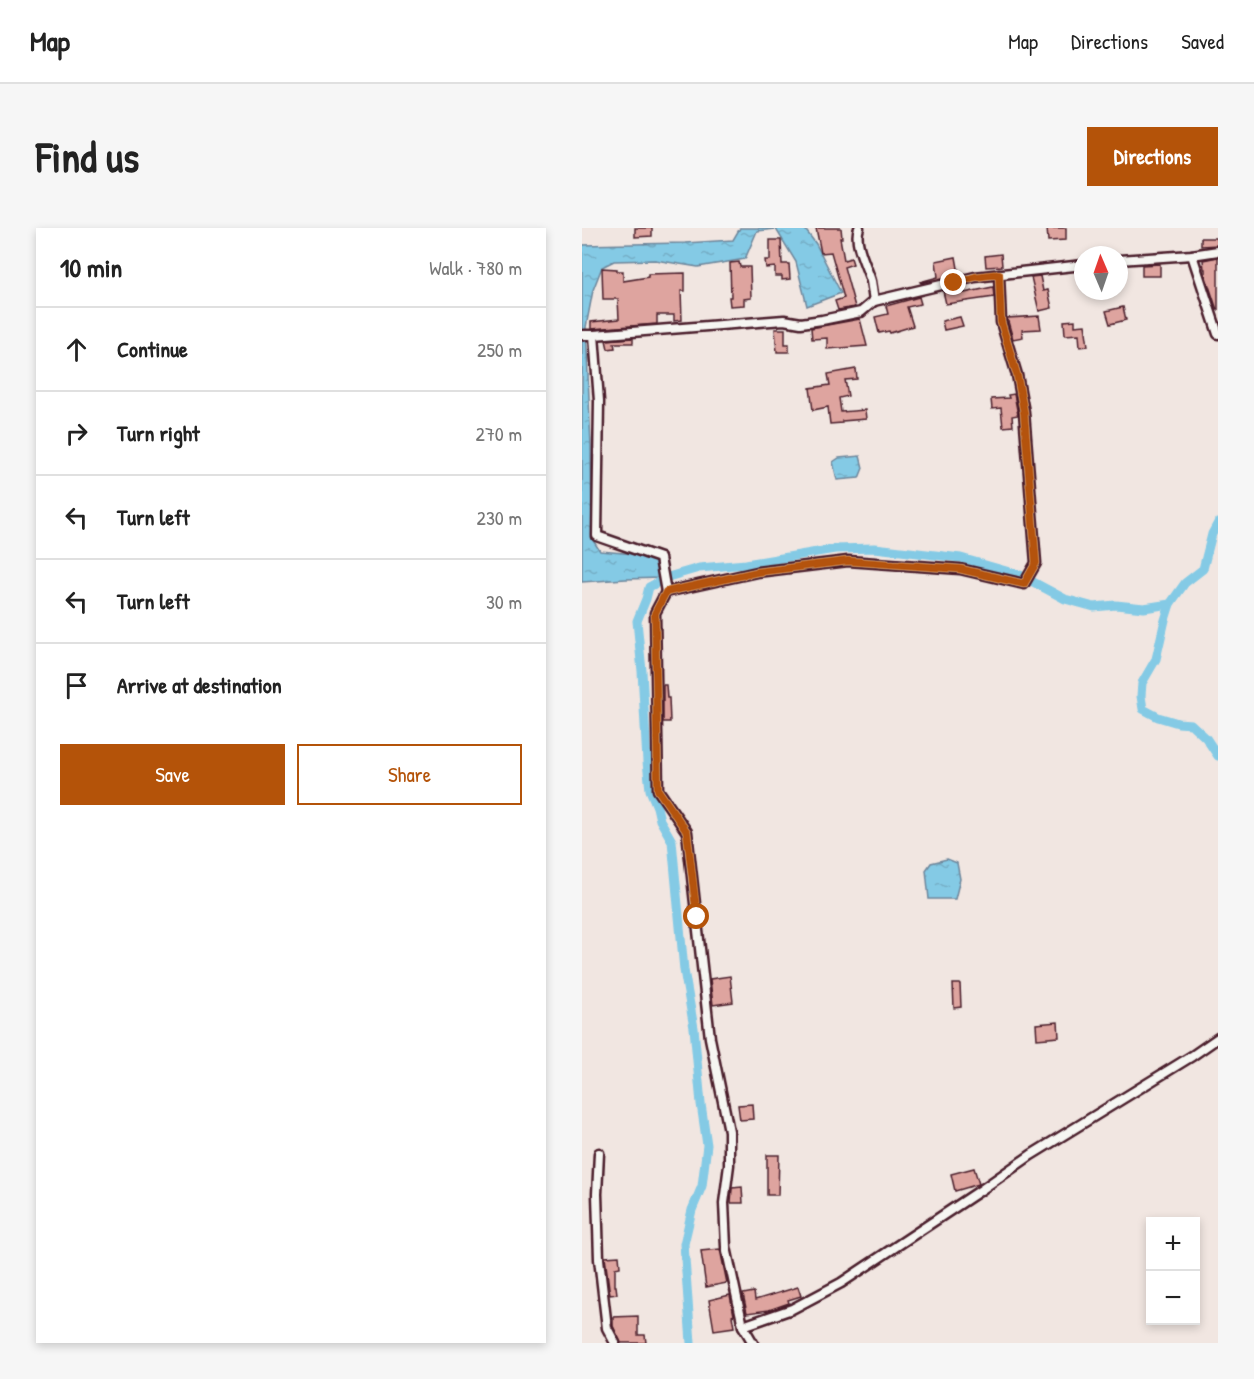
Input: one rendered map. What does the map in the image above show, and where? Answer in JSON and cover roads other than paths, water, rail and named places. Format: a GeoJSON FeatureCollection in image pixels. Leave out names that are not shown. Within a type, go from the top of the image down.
{"type":"FeatureCollection","features":[{"type":"Feature","properties":{"kind":"street"},"geometry":{"type":"LineString","coordinates":[[859,228],[857,232],[861,256],[871,282],[874,301]]}},
{"type":"Feature","properties":{"kind":"street"},"geometry":{"type":"LineString","coordinates":[[1128,259],[1218,251]]}},
{"type":"Feature","properties":{"kind":"street"},"geometry":{"type":"LineString","coordinates":[[1192,255],[1218,334]]}},
{"type":"Feature","properties":{"kind":"street"},"geometry":{"type":"LineString","coordinates":[[582,335],[784,320],[801,323],[861,312],[874,301],[975,277],[1074,266]]}},
{"type":"Feature","properties":{"kind":"street"},"geometry":{"type":"LineString","coordinates":[[666,592],[757,572],[848,561],[960,569],[1024,584],[1036,563],[1024,412],[1017,375],[1001,322],[999,274]]}},
{"type":"Feature","properties":{"kind":"street"},"geometry":{"type":"LineString","coordinates":[[594,335],[599,401],[597,537],[660,558],[666,592],[655,613],[658,790],[687,832],[710,1038],[729,1131],[729,1165],[724,1203],[726,1247],[743,1326],[753,1343]]}},
{"type":"Feature","properties":{"kind":"street"},"geometry":{"type":"LineString","coordinates":[[743,1326],[792,1308],[841,1283],[1031,1155],[1218,1038]]}},
{"type":"Feature","properties":{"kind":"street"},"geometry":{"type":"LineString","coordinates":[[599,1153],[597,1194],[599,1259],[606,1328],[615,1343]]}},
{"type":"Feature","properties":{"kind":"water"},"geometry":{"type":"Polygon","coordinates":[[[740,228],[804,228],[816,244],[841,293],[807,306],[796,262],[776,229],[757,231],[745,259],[698,267],[655,260],[614,261],[602,267],[593,290],[586,327],[592,539],[600,551],[635,554],[655,561],[660,578],[582,582],[582,245],[733,240],[740,228]]]}},
{"type":"Feature","properties":{"kind":"water"},"geometry":{"type":"Polygon","coordinates":[[[860,456],[863,468],[859,478],[837,480],[833,462],[839,458],[860,456]]]}},
{"type":"Feature","properties":{"kind":"water"},"geometry":{"type":"Polygon","coordinates":[[[947,859],[957,863],[960,879],[955,899],[929,899],[926,870],[931,863],[947,859]]]}},
{"type":"Feature","properties":{"kind":"waterway"},"geometry":{"type":"LineString","coordinates":[[1218,523],[1212,534],[1203,569],[1185,583],[1170,604],[1156,659],[1142,683],[1141,696],[1143,709],[1158,717],[1191,724],[1206,738],[1218,756]]}},
{"type":"Feature","properties":{"kind":"waterway"},"geometry":{"type":"LineString","coordinates":[[691,1343],[684,1244],[692,1210],[702,1186],[707,1145],[694,1028],[684,970],[672,841],[660,820],[650,790],[647,762],[637,621],[649,587],[668,577],[699,568],[746,564],[835,549],[875,548],[961,558],[1020,575],[1065,599],[1094,607],[1116,605],[1144,608],[1170,604]]}}]}
